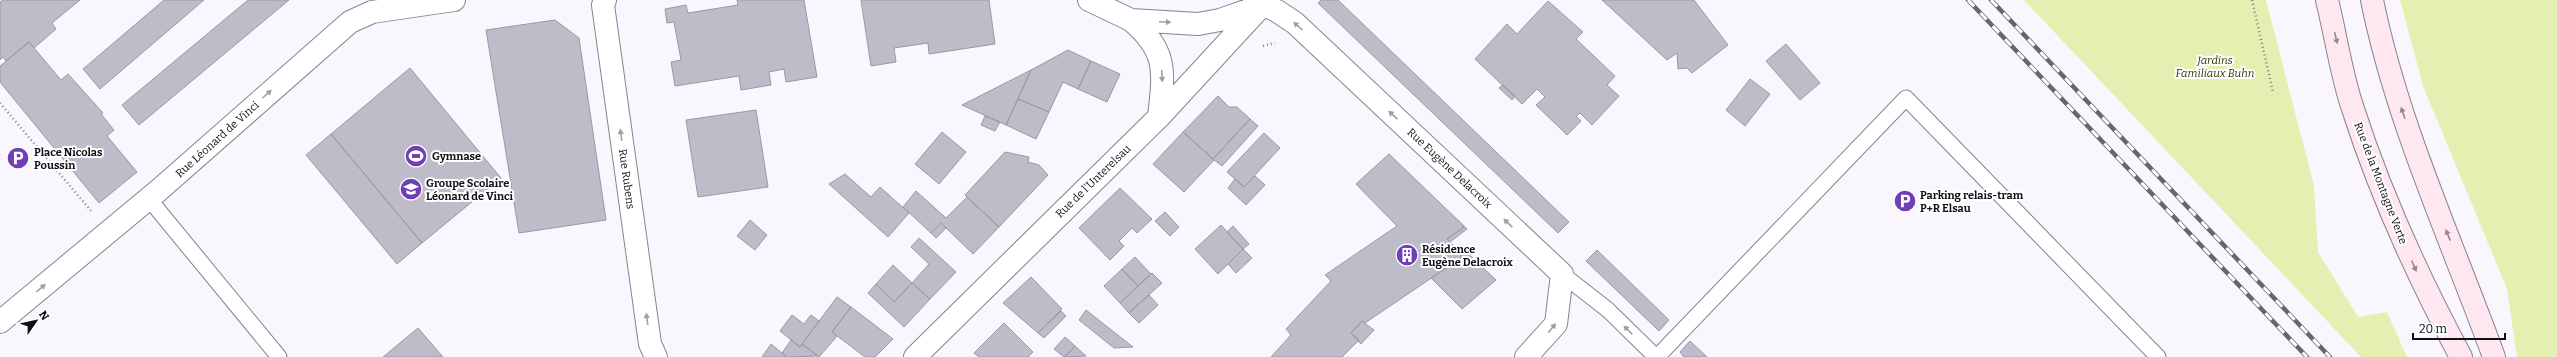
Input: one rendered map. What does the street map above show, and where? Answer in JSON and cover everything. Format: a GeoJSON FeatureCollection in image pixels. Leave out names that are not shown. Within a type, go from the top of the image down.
{"type":"FeatureCollection","features":[{"type":"Feature","properties":{"kind":"main road","name":"Rue de la Montagne Verte"},"geometry":{"type":"LineString","coordinates":[[2328,0],[2352,108],[2386,203],[2423,285],[2461,357]]}},
{"type":"Feature","properties":{"kind":"main road"},"geometry":{"type":"LineString","coordinates":[[2372,0],[2383,54],[2430,191],[2494,357]]}},
{"type":"Feature","properties":{"kind":"street","name":"Rue Léonard de Vinci"},"geometry":{"type":"LineString","coordinates":[[2,315],[149,199],[338,31],[372,12],[454,0]]}},
{"type":"Feature","properties":{"kind":"street","name":"Rue Rubens"},"geometry":{"type":"LineString","coordinates":[[605,0],[603,5],[650,344],[656,357]]}},
{"type":"Feature","properties":{"kind":"street"},"geometry":{"type":"LineString","coordinates":[[1089,0],[1131,20],[1149,35],[1158,50],[1163,87],[1159,117]]}},
{"type":"Feature","properties":{"kind":"street"},"geometry":{"type":"LineString","coordinates":[[1131,20],[1198,24],[1220,20],[1261,2]]}},
{"type":"Feature","properties":{"kind":"street","name":"Rue de l'Unterelsau"},"geometry":{"type":"LineString","coordinates":[[915,357],[1159,117],[1261,2]]}},
{"type":"Feature","properties":{"kind":"street","name":"Rue Eugène Delacroix"},"geometry":{"type":"LineString","coordinates":[[1261,2],[1278,11],[1295,23],[1562,274]]}},
{"type":"Feature","properties":{"kind":"street"},"geometry":{"type":"LineString","coordinates":[[1526,357],[1556,324],[1562,274]]}},
{"type":"Feature","properties":{"kind":"lane"},"geometry":{"type":"LineString","coordinates":[[1562,274],[1608,310],[1656,357],[1906,98],[2158,357]]}},
{"type":"Feature","properties":{"kind":"lane"},"geometry":{"type":"LineString","coordinates":[[149,199],[279,357]]}},
{"type":"Feature","properties":{"kind":"path"},"geometry":{"type":"LineString","coordinates":[[2252,0],[2273,92]]}},
{"type":"Feature","properties":{"kind":"path"},"geometry":{"type":"LineString","coordinates":[[0,103],[109,232]]}},
{"type":"Feature","properties":{"kind":"green space","name":"Jardins Familiaux Buhn"},"geometry":{"type":"Polygon","coordinates":[[[2024,0],[2266,0],[2314,186],[2318,252],[2358,317],[2387,312],[2407,357],[2361,357],[2024,0]]]}},
{"type":"Feature","properties":{"kind":"green space"},"geometry":{"type":"Polygon","coordinates":[[[2400,0],[2557,0],[2557,357],[2517,357],[2507,289],[2423,86],[2400,0]]]}},
{"type":"Feature","properties":{"kind":"building"},"geometry":{"type":"Polygon","coordinates":[[[3,0],[80,0],[52,23],[56,29],[34,48],[29,42],[6,61],[3,57],[0,60],[0,2],[3,0]]]}},
{"type":"Feature","properties":{"kind":"building"},"geometry":{"type":"Polygon","coordinates":[[[164,0],[204,0],[100,89],[83,69],[164,0]]]}},
{"type":"Feature","properties":{"kind":"building"},"geometry":{"type":"Polygon","coordinates":[[[248,0],[289,0],[139,125],[122,105],[248,0]]]}},
{"type":"Feature","properties":{"kind":"building"},"geometry":{"type":"Polygon","coordinates":[[[737,0],[804,0],[817,77],[786,82],[784,69],[769,72],[771,85],[741,90],[739,76],[675,86],[671,62],[681,60],[674,22],[667,23],[665,9],[686,5],[688,13],[738,5],[737,0]]]}},
{"type":"Feature","properties":{"kind":"building"},"geometry":{"type":"Polygon","coordinates":[[[861,0],[989,0],[995,44],[929,54],[928,43],[894,48],[896,62],[871,66],[861,0]]]}},
{"type":"Feature","properties":{"kind":"building"},"geometry":{"type":"Polygon","coordinates":[[[1321,0],[1338,0],[1569,222],[1558,233],[1318,3],[1321,0]]]}},
{"type":"Feature","properties":{"kind":"building"},"geometry":{"type":"Polygon","coordinates":[[[1602,0],[1694,0],[1728,45],[1692,73],[1687,68],[1678,69],[1677,53],[1667,60],[1602,0]]]}},
{"type":"Feature","properties":{"kind":"building"},"geometry":{"type":"Polygon","coordinates":[[[1548,1],[1583,32],[1576,39],[1615,76],[1607,85],[1619,96],[1592,125],[1580,113],[1576,116],[1581,121],[1567,135],[1536,105],[1545,97],[1537,89],[1522,104],[1475,59],[1507,24],[1517,34],[1548,1]]]}},
{"type":"Feature","properties":{"kind":"building"},"geometry":{"type":"Polygon","coordinates":[[[555,20],[579,38],[606,220],[519,233],[486,30],[555,20]]]}},
{"type":"Feature","properties":{"kind":"building"},"geometry":{"type":"Polygon","coordinates":[[[29,42],[61,80],[68,74],[103,113],[101,114],[114,130],[107,136],[137,172],[99,203],[0,82],[0,66],[29,42]]]}},
{"type":"Feature","properties":{"kind":"building"},"geometry":{"type":"Polygon","coordinates":[[[1786,44],[1820,83],[1800,100],[1766,61],[1786,44]]]}},
{"type":"Feature","properties":{"kind":"building"},"geometry":{"type":"Polygon","coordinates":[[[1068,50],[1091,61],[1078,89],[1063,82],[1049,112],[1018,99],[1031,70],[1068,50]]]}},
{"type":"Feature","properties":{"kind":"building"},"geometry":{"type":"Polygon","coordinates":[[[1091,61],[1120,74],[1107,102],[1078,89],[1091,61]]]}},
{"type":"Feature","properties":{"kind":"building","name":"Gymnase"},"geometry":{"type":"Polygon","coordinates":[[[410,68],[501,178],[422,243],[331,134],[410,68]]]}},
{"type":"Feature","properties":{"kind":"building"},"geometry":{"type":"Polygon","coordinates":[[[1031,70],[1006,125],[962,105],[1031,70]]]}},
{"type":"Feature","properties":{"kind":"building"},"geometry":{"type":"Polygon","coordinates":[[[1750,79],[1770,94],[1745,126],[1726,110],[1750,79]]]}},
{"type":"Feature","properties":{"kind":"building"},"geometry":{"type":"Polygon","coordinates":[[[1503,85],[1515,96],[1512,100],[1499,88],[1503,85]]]}},
{"type":"Feature","properties":{"kind":"building"},"geometry":{"type":"Polygon","coordinates":[[[1218,96],[1229,107],[1237,107],[1250,119],[1213,159],[1183,132],[1218,96]]]}},
{"type":"Feature","properties":{"kind":"building"},"geometry":{"type":"Polygon","coordinates":[[[1018,99],[1049,112],[1036,139],[1006,125],[1018,99]]]}},
{"type":"Feature","properties":{"kind":"building"},"geometry":{"type":"Polygon","coordinates":[[[756,110],[768,187],[698,197],[686,120],[756,110]]]}},
{"type":"Feature","properties":{"kind":"building"},"geometry":{"type":"Polygon","coordinates":[[[985,116],[1000,122],[995,131],[981,125],[985,116]]]}},
{"type":"Feature","properties":{"kind":"building"},"geometry":{"type":"Polygon","coordinates":[[[1250,119],[1258,126],[1222,166],[1213,159],[1250,119]]]}},
{"type":"Feature","properties":{"kind":"building"},"geometry":{"type":"Polygon","coordinates":[[[942,132],[966,152],[939,184],[915,164],[942,132]]]}},
{"type":"Feature","properties":{"kind":"building"},"geometry":{"type":"Polygon","coordinates":[[[1183,132],[1214,160],[1184,192],[1153,164],[1183,132]]]}},
{"type":"Feature","properties":{"kind":"building"},"geometry":{"type":"Polygon","coordinates":[[[1264,133],[1280,148],[1244,187],[1227,172],[1264,133]]]}},
{"type":"Feature","properties":{"kind":"building"},"geometry":{"type":"Polygon","coordinates":[[[331,134],[422,243],[397,264],[306,155],[331,134]]]}},
{"type":"Feature","properties":{"kind":"building"},"geometry":{"type":"Polygon","coordinates":[[[1005,152],[1029,157],[1028,162],[1039,165],[1048,175],[999,227],[965,195],[1005,152]]]}},
{"type":"Feature","properties":{"kind":"building","name":"Résidence Eugène Delacroix"},"geometry":{"type":"Polygon","coordinates":[[[1389,154],[1463,225],[1463,228],[1447,239],[1461,253],[1461,258],[1365,323],[1362,321],[1351,333],[1359,340],[1342,357],[1271,357],[1291,335],[1286,329],[1331,281],[1325,275],[1397,226],[1356,184],[1389,154]]]}},
{"type":"Feature","properties":{"kind":"building"},"geometry":{"type":"Polygon","coordinates":[[[845,174],[871,197],[880,187],[909,213],[888,237],[829,184],[845,174]]]}},
{"type":"Feature","properties":{"kind":"building"},"geometry":{"type":"Polygon","coordinates":[[[1255,176],[1265,185],[1246,205],[1228,188],[1235,179],[1244,187],[1255,176]]]}},
{"type":"Feature","properties":{"kind":"building"},"geometry":{"type":"Polygon","coordinates":[[[1120,188],[1152,219],[1137,233],[1132,228],[1119,241],[1124,246],[1110,260],[1079,228],[1120,188]]]}},
{"type":"Feature","properties":{"kind":"building"},"geometry":{"type":"Polygon","coordinates":[[[916,191],[946,218],[967,197],[999,227],[973,254],[941,223],[931,233],[903,207],[916,191]]]}},
{"type":"Feature","properties":{"kind":"building"},"geometry":{"type":"Polygon","coordinates":[[[1165,212],[1179,227],[1170,236],[1155,221],[1165,212]]]}},
{"type":"Feature","properties":{"kind":"building"},"geometry":{"type":"Polygon","coordinates":[[[750,220],[767,235],[755,250],[737,236],[750,220]]]}},
{"type":"Feature","properties":{"kind":"building"},"geometry":{"type":"Polygon","coordinates":[[[941,223],[946,228],[936,238],[931,233],[941,223]]]}},
{"type":"Feature","properties":{"kind":"building"},"geometry":{"type":"Polygon","coordinates":[[[1221,225],[1243,249],[1218,274],[1195,249],[1221,225]]]}},
{"type":"Feature","properties":{"kind":"building"},"geometry":{"type":"Polygon","coordinates":[[[1463,225],[1467,229],[1450,242],[1447,239],[1463,228],[1463,225]]]}},
{"type":"Feature","properties":{"kind":"building"},"geometry":{"type":"Polygon","coordinates":[[[1233,226],[1249,244],[1243,249],[1227,232],[1233,226]]]}},
{"type":"Feature","properties":{"kind":"building"},"geometry":{"type":"Polygon","coordinates":[[[919,238],[956,272],[930,299],[912,283],[929,264],[911,247],[919,238]]]}},
{"type":"Feature","properties":{"kind":"building"},"geometry":{"type":"Polygon","coordinates":[[[1459,245],[1496,280],[1462,309],[1431,278],[1461,258],[1461,253],[1455,248],[1459,245]]]}},
{"type":"Feature","properties":{"kind":"building"},"geometry":{"type":"Polygon","coordinates":[[[1243,249],[1252,258],[1236,273],[1228,264],[1243,249]]]}},
{"type":"Feature","properties":{"kind":"building"},"geometry":{"type":"Polygon","coordinates":[[[1597,250],[1669,320],[1659,331],[1586,261],[1597,250]]]}},
{"type":"Feature","properties":{"kind":"building"},"geometry":{"type":"Polygon","coordinates":[[[1135,257],[1151,274],[1138,286],[1122,269],[1135,257]]]}},
{"type":"Feature","properties":{"kind":"building"},"geometry":{"type":"Polygon","coordinates":[[[893,265],[912,283],[894,302],[876,284],[893,265]]]}},
{"type":"Feature","properties":{"kind":"building"},"geometry":{"type":"Polygon","coordinates":[[[1122,269],[1138,286],[1120,303],[1104,286],[1122,269]]]}},
{"type":"Feature","properties":{"kind":"building"},"geometry":{"type":"Polygon","coordinates":[[[1152,273],[1162,283],[1129,313],[1120,303],[1152,273]]]}},
{"type":"Feature","properties":{"kind":"building"},"geometry":{"type":"Polygon","coordinates":[[[1031,277],[1062,309],[1038,333],[1003,303],[1031,277]]]}},
{"type":"Feature","properties":{"kind":"building"},"geometry":{"type":"Polygon","coordinates":[[[912,283],[930,299],[904,327],[868,293],[876,284],[894,302],[912,283]]]}},
{"type":"Feature","properties":{"kind":"building"},"geometry":{"type":"Polygon","coordinates":[[[1149,295],[1158,305],[1139,323],[1129,313],[1149,295]]]}},
{"type":"Feature","properties":{"kind":"building"},"geometry":{"type":"Polygon","coordinates":[[[837,297],[851,307],[832,332],[837,336],[819,357],[802,344],[837,297]]]}},
{"type":"Feature","properties":{"kind":"building"},"geometry":{"type":"Polygon","coordinates":[[[851,307],[893,339],[875,357],[865,357],[832,332],[851,307]]]}},
{"type":"Feature","properties":{"kind":"building"},"geometry":{"type":"Polygon","coordinates":[[[1086,310],[1133,347],[1114,348],[1079,320],[1086,310]]]}},
{"type":"Feature","properties":{"kind":"building"},"geometry":{"type":"Polygon","coordinates":[[[1061,311],[1066,316],[1044,338],[1038,333],[1061,311]]]}},
{"type":"Feature","properties":{"kind":"building"},"geometry":{"type":"Polygon","coordinates":[[[792,315],[804,324],[811,315],[819,321],[800,347],[780,331],[792,315]]]}},
{"type":"Feature","properties":{"kind":"building"},"geometry":{"type":"Polygon","coordinates":[[[1362,321],[1374,330],[1361,344],[1351,333],[1362,321]]]}},
{"type":"Feature","properties":{"kind":"building"},"geometry":{"type":"Polygon","coordinates":[[[1004,323],[1033,352],[1028,357],[979,357],[974,353],[1004,323]]]}},
{"type":"Feature","properties":{"kind":"building"},"geometry":{"type":"Polygon","coordinates":[[[418,328],[443,357],[383,357],[418,328]]]}},
{"type":"Feature","properties":{"kind":"building"},"geometry":{"type":"Polygon","coordinates":[[[1065,337],[1075,346],[1064,357],[1054,349],[1065,337]]]}},
{"type":"Feature","properties":{"kind":"building"},"geometry":{"type":"Polygon","coordinates":[[[791,340],[800,347],[802,344],[818,356],[787,357],[782,353],[791,340]]]}},
{"type":"Feature","properties":{"kind":"building"},"geometry":{"type":"Polygon","coordinates":[[[1690,341],[1707,357],[1684,357],[1680,352],[1690,341]]]}},
{"type":"Feature","properties":{"kind":"building"},"geometry":{"type":"Polygon","coordinates":[[[771,344],[782,353],[787,357],[762,357],[771,344]]]}},
{"type":"Feature","properties":{"kind":"building"},"geometry":{"type":"Polygon","coordinates":[[[1075,346],[1086,356],[1065,357],[1075,346]]]}},
{"type":"Feature","properties":{"kind":"railway"},"geometry":{"type":"LineString","coordinates":[[1968,0],[2307,357]]}},
{"type":"Feature","properties":{"kind":"railway"},"geometry":{"type":"LineString","coordinates":[[1991,0],[2330,357]]}},
{"type":"Feature","properties":{"kind":"place","name":"Gymnase"},"geometry":{"type":"Point","coordinates":[416,156]}},
{"type":"Feature","properties":{"kind":"place","name":"Place Nicolas Poussin"},"geometry":{"type":"Point","coordinates":[18,158]}},
{"type":"Feature","properties":{"kind":"place","name":"Groupe Scolaire Léonard de Vinci"},"geometry":{"type":"Point","coordinates":[411,189]}},
{"type":"Feature","properties":{"kind":"place","name":"Parking relais-tram P+R Elsau"},"geometry":{"type":"Point","coordinates":[1905,201]}},
{"type":"Feature","properties":{"kind":"place","name":"Résidence Eugène Delacroix"},"geometry":{"type":"Point","coordinates":[1407,255]}}]}
